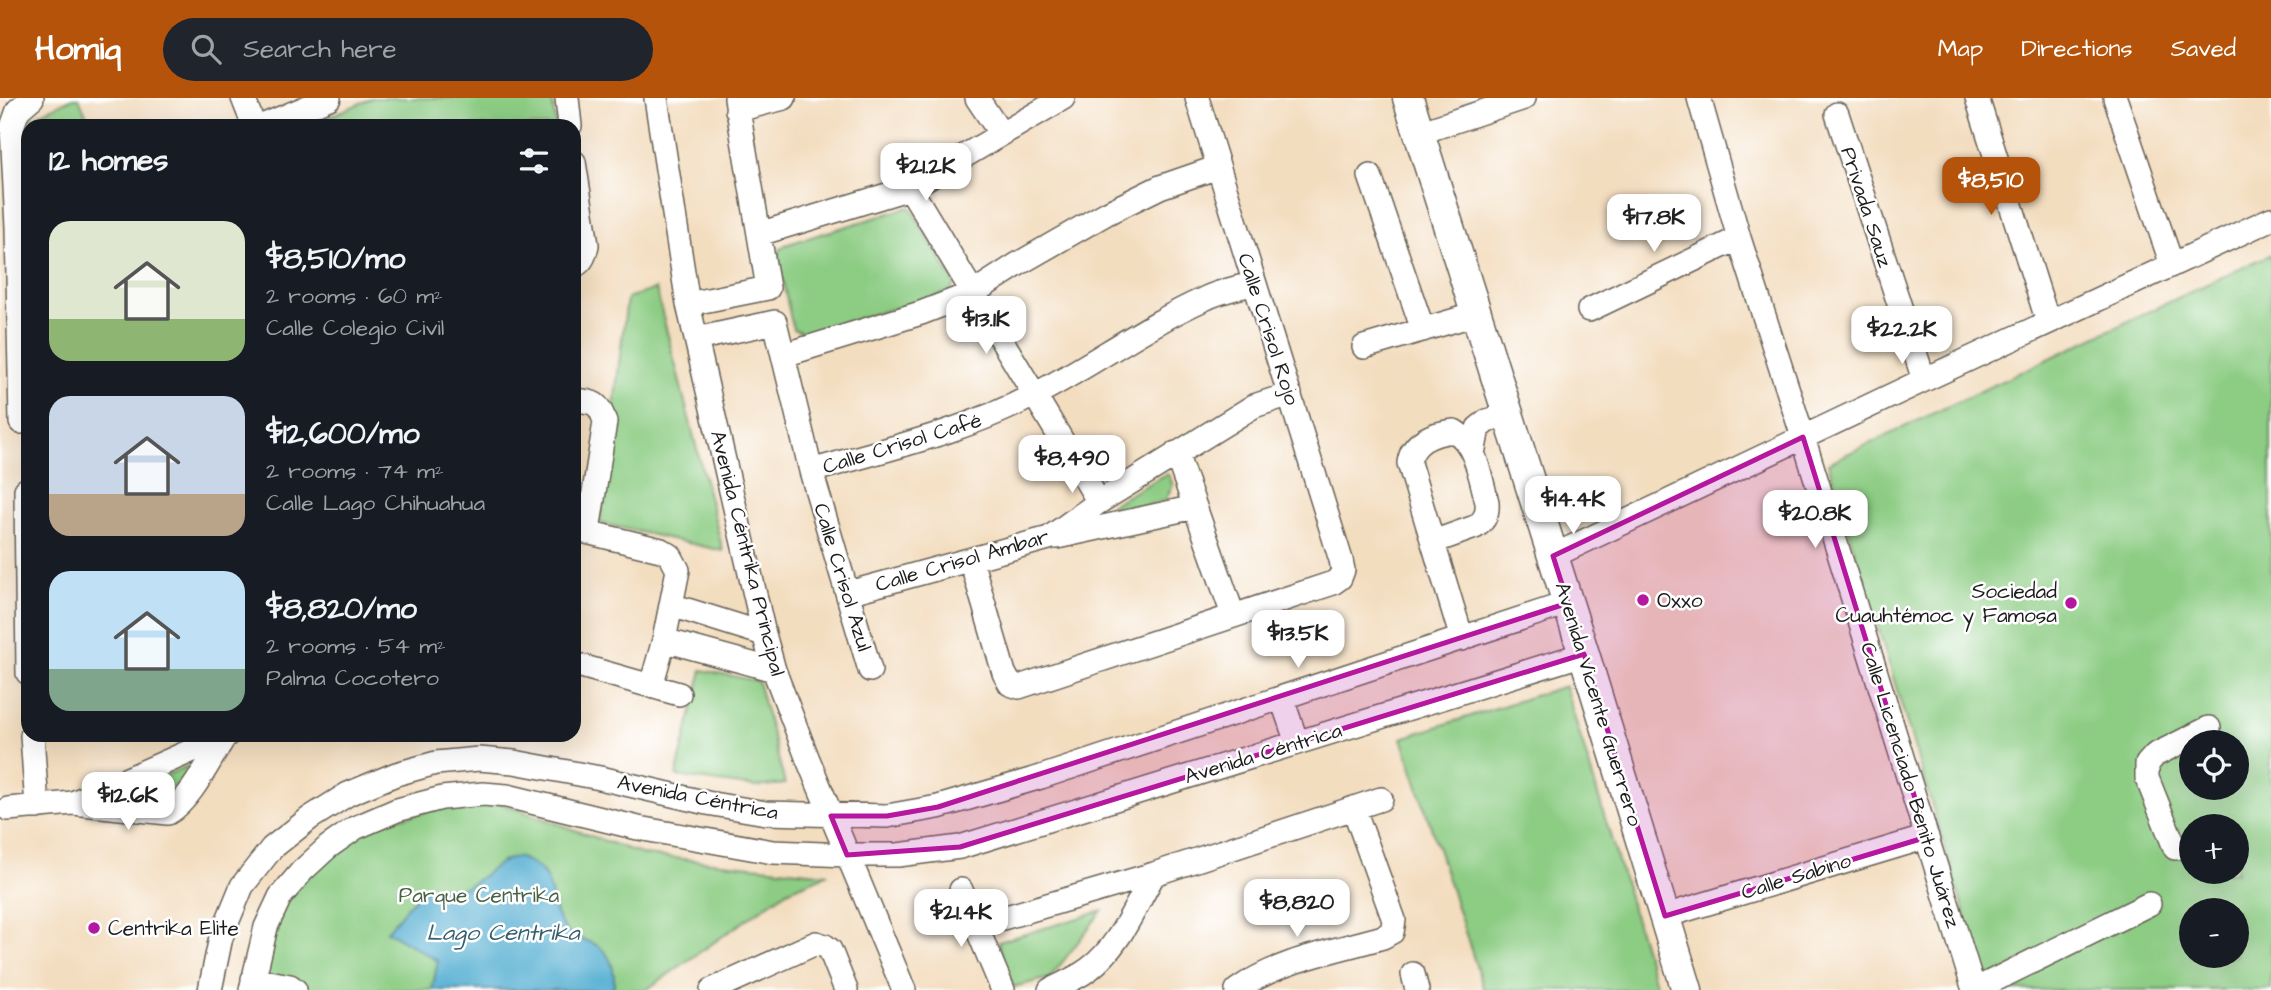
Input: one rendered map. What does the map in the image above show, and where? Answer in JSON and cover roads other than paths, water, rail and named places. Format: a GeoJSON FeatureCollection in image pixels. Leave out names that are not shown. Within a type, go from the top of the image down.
{"type":"FeatureCollection","features":[{"type":"Feature","properties":{"kind":"main road","name":"Avenida Vicente Guerrero"},"geometry":{"type":"LineString","coordinates":[[1408,98],[1687,990]]}},
{"type":"Feature","properties":{"kind":"street"},"geometry":{"type":"LineString","coordinates":[[243,98],[251,119]]}},
{"type":"Feature","properties":{"kind":"street"},"geometry":{"type":"LineString","coordinates":[[279,119],[329,98]]}},
{"type":"Feature","properties":{"kind":"street"},"geometry":{"type":"LineString","coordinates":[[567,98],[569,119]]}},
{"type":"Feature","properties":{"kind":"street","name":"Avenida Céntrika Principal"},"geometry":{"type":"LineString","coordinates":[[656,98],[688,304],[764,634],[774,670],[900,989]]}},
{"type":"Feature","properties":{"kind":"street"},"geometry":{"type":"LineString","coordinates":[[688,304],[768,288],[736,104],[784,98]]}},
{"type":"Feature","properties":{"kind":"street"},"geometry":{"type":"LineString","coordinates":[[977,98],[1001,134]]}},
{"type":"Feature","properties":{"kind":"street"},"geometry":{"type":"LineString","coordinates":[[759,234],[910,188],[1062,98]]}},
{"type":"Feature","properties":{"kind":"street","name":"Calle Crisol Rojo"},"geometry":{"type":"LineString","coordinates":[[1197,98],[1341,560],[1342,575],[1338,580],[1233,615]]}},
{"type":"Feature","properties":{"kind":"street"},"geometry":{"type":"LineString","coordinates":[[1419,133],[1524,98]]}},
{"type":"Feature","properties":{"kind":"street","name":"Calle Licenciado Benito Juárez"},"geometry":{"type":"LineString","coordinates":[[1699,98],[1739,238],[1974,990]]}},
{"type":"Feature","properties":{"kind":"street"},"geometry":{"type":"LineString","coordinates":[[1977,98],[2048,322]]}},
{"type":"Feature","properties":{"kind":"street"},"geometry":{"type":"LineString","coordinates":[[2115,98],[2172,265]]}},
{"type":"Feature","properties":{"kind":"street"},"geometry":{"type":"LineString","coordinates":[[21,207],[12,127],[25,104]]}},
{"type":"Feature","properties":{"kind":"street","name":"Privada Sauz"},"geometry":{"type":"LineString","coordinates":[[1837,114],[1924,380]]}},
{"type":"Feature","properties":{"kind":"street"},"geometry":{"type":"LineString","coordinates":[[784,355],[921,313],[973,293],[1107,213],[1160,187],[1218,167]]}},
{"type":"Feature","properties":{"kind":"street"},"geometry":{"type":"LineString","coordinates":[[1370,177],[1423,330]]}},
{"type":"Feature","properties":{"kind":"street"},"geometry":{"type":"LineString","coordinates":[[910,188],[1099,502]]}},
{"type":"Feature","properties":{"kind":"street"},"geometry":{"type":"LineString","coordinates":[[581,207],[587,245],[581,261]]}},
{"type":"Feature","properties":{"kind":"street"},"geometry":{"type":"LineString","coordinates":[[1553,556],[2271,219]]}},
{"type":"Feature","properties":{"kind":"street"},"geometry":{"type":"LineString","coordinates":[[1589,310],[1739,238]]}},
{"type":"Feature","properties":{"kind":"street","name":"Calle Crisol Café"},"geometry":{"type":"LineString","coordinates":[[811,471],[943,433],[997,413],[1034,395],[1206,297],[1254,283]]}},
{"type":"Feature","properties":{"kind":"street"},"geometry":{"type":"LineString","coordinates":[[1364,347],[1476,314]]}},
{"type":"Feature","properties":{"kind":"street","name":"Calle Crisol Azul"},"geometry":{"type":"LineString","coordinates":[[696,339],[775,322],[811,471],[870,670]]}},
{"type":"Feature","properties":{"kind":"street","name":"Calle Crisol Ambar"},"geometry":{"type":"LineString","coordinates":[[848,593],[1049,538],[1099,502],[1254,406],[1290,394]]}},
{"type":"Feature","properties":{"kind":"street"},"geometry":{"type":"LineString","coordinates":[[581,401],[598,406],[605,426],[581,530],[661,550],[670,555],[678,570],[664,640],[651,686]]}},
{"type":"Feature","properties":{"kind":"street"},"geometry":{"type":"LineString","coordinates":[[1472,454],[1478,428],[1508,414]]}},
{"type":"Feature","properties":{"kind":"street"},"geometry":{"type":"LineString","coordinates":[[1433,542],[1475,527],[1485,518],[1488,510],[1472,454],[1464,439],[1454,431],[1419,442],[1410,456],[1409,463],[1462,639]]}},
{"type":"Feature","properties":{"kind":"street"},"geometry":{"type":"LineString","coordinates":[[971,560],[1004,673],[1010,684],[1020,687],[1233,615],[1176,453]]}},
{"type":"Feature","properties":{"kind":"street"},"geometry":{"type":"LineString","coordinates":[[1049,538],[1195,507]]}},
{"type":"Feature","properties":{"kind":"street","name":"Avenida Céntrica"},"geometry":{"type":"LineString","coordinates":[[210,990],[221,937],[242,886],[272,848],[310,818],[348,794],[396,774],[447,762],[479,759],[514,762],[600,778],[766,813],[887,816],[938,807],[1041,777],[1568,603]]}},
{"type":"Feature","properties":{"kind":"street"},"geometry":{"type":"LineString","coordinates":[[671,605],[764,634]]}},
{"type":"Feature","properties":{"kind":"street"},"geometry":{"type":"LineString","coordinates":[[664,640],[774,670]]}},
{"type":"Feature","properties":{"kind":"street","name":"Avenida Céntrica"},"geometry":{"type":"LineString","coordinates":[[252,985],[266,927],[280,897],[302,872],[328,847],[355,828],[397,810],[442,798],[484,794],[507,796],[638,828],[773,852],[898,855],[960,847],[1584,654]]}},
{"type":"Feature","properties":{"kind":"street"},"geometry":{"type":"LineString","coordinates":[[581,666],[679,694]]}},
{"type":"Feature","properties":{"kind":"street"},"geometry":{"type":"LineString","coordinates":[[1282,699],[1297,743]]}},
{"type":"Feature","properties":{"kind":"street"},"geometry":{"type":"LineString","coordinates":[[2175,848],[2147,778],[2147,764],[2155,755],[2209,728]]}},
{"type":"Feature","properties":{"kind":"street"},"geometry":{"type":"LineString","coordinates":[[32,742],[37,807]]}},
{"type":"Feature","properties":{"kind":"street"},"geometry":{"type":"LineString","coordinates":[[73,803],[212,742]]}},
{"type":"Feature","properties":{"kind":"street"},"geometry":{"type":"LineString","coordinates":[[8,809],[73,803],[168,813],[187,796],[222,742]]}},
{"type":"Feature","properties":{"kind":"street"},"geometry":{"type":"LineString","coordinates":[[975,926],[1154,874],[1381,799]]}},
{"type":"Feature","properties":{"kind":"street"},"geometry":{"type":"LineString","coordinates":[[1237,990],[1258,977],[1285,966],[1392,932],[1394,920],[1354,809]]}},
{"type":"Feature","properties":{"kind":"street","name":"Calle Sabino"},"geometry":{"type":"LineString","coordinates":[[1665,916],[1927,837]]}},
{"type":"Feature","properties":{"kind":"street"},"geometry":{"type":"LineString","coordinates":[[1050,990],[1090,968],[1104,955],[1116,940],[1154,874]]}},
{"type":"Feature","properties":{"kind":"street"},"geometry":{"type":"LineString","coordinates":[[961,890],[1003,990]]}},
{"type":"Feature","properties":{"kind":"street"},"geometry":{"type":"LineString","coordinates":[[1974,990],[2149,904]]}},
{"type":"Feature","properties":{"kind":"street"},"geometry":{"type":"LineString","coordinates":[[712,990],[816,943],[830,950],[846,990]]}},
{"type":"Feature","properties":{"kind":"street"},"geometry":{"type":"LineString","coordinates":[[252,985],[290,986],[295,990]]}},
{"type":"Feature","properties":{"kind":"water","name":"Lago Centrika"},"geometry":{"type":"Polygon","coordinates":[[[517,857],[532,863],[547,879],[554,908],[565,929],[598,946],[607,955],[614,972],[613,990],[432,990],[438,961],[387,931],[415,898],[428,889],[466,886],[498,864],[517,857]]]}},
{"type":"Feature","properties":{"kind":"place","name":"Oxxo"},"geometry":{"type":"Point","coordinates":[1643,600]}},
{"type":"Feature","properties":{"kind":"place","name":"Sociedad Cuauhtémoc y Famosa"},"geometry":{"type":"Point","coordinates":[2071,603]}},
{"type":"Feature","properties":{"kind":"place","name":"Centrika Elite"},"geometry":{"type":"Point","coordinates":[94,928]}},
{"type":"Feature","properties":{"kind":"park label","name":"Parque Centrika"},"geometry":{"type":"Point","coordinates":[479,895]}}]}
